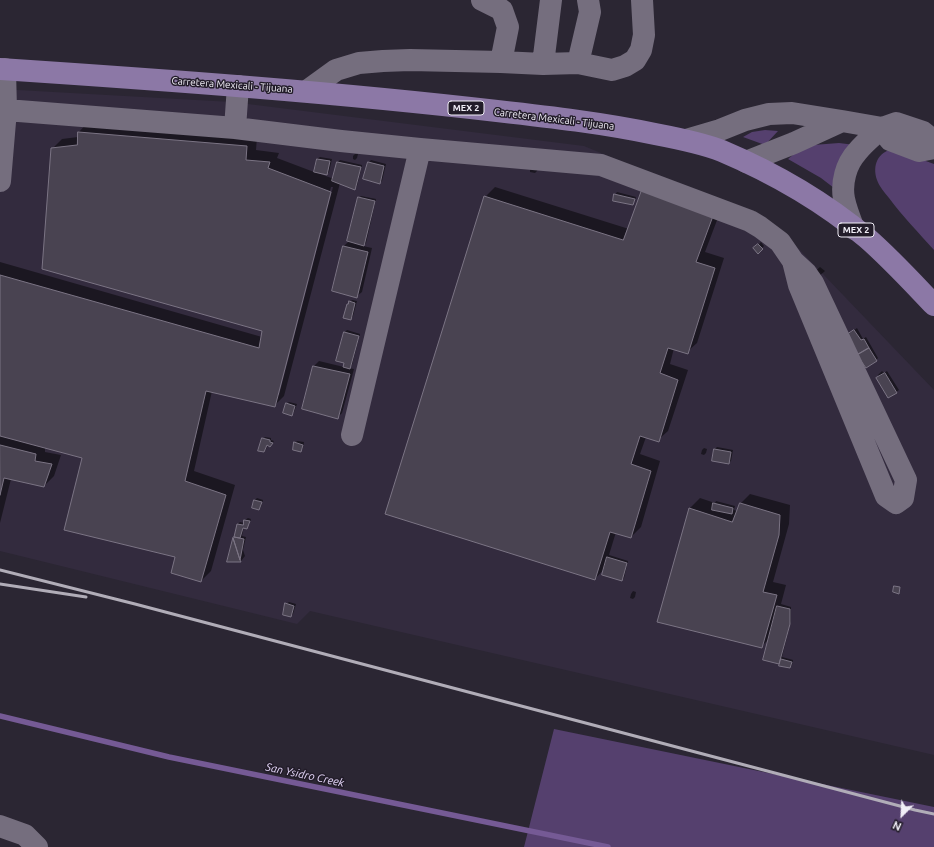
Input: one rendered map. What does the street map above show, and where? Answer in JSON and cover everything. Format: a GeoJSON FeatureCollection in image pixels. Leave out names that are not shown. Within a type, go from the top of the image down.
{"type":"FeatureCollection","features":[{"type":"Feature","properties":{"kind":"main road","name":"Carretera Mexicali - Tijuana"},"geometry":{"type":"LineString","coordinates":[[2,69],[307,91],[551,118],[625,128],[686,140],[720,150],[764,170],[799,190],[838,216],[866,238],[887,256],[934,305]]}},
{"type":"Feature","properties":{"kind":"lane"},"geometry":{"type":"LineString","coordinates":[[482,0],[502,10],[508,26],[501,62]]}},
{"type":"Feature","properties":{"kind":"lane"},"geometry":{"type":"LineString","coordinates":[[543,64],[551,0]]}},
{"type":"Feature","properties":{"kind":"lane"},"geometry":{"type":"LineString","coordinates":[[578,63],[590,12],[588,0]]}},
{"type":"Feature","properties":{"kind":"lane"},"geometry":{"type":"LineString","coordinates":[[307,91],[336,70],[360,62],[410,60],[543,64],[578,63],[612,70],[625,66],[635,60],[641,50],[644,35],[642,0]]}},
{"type":"Feature","properties":{"kind":"lane"},"geometry":{"type":"LineString","coordinates":[[0,182],[3,110],[2,69]]}},
{"type":"Feature","properties":{"kind":"lane"},"geometry":{"type":"LineString","coordinates":[[235,128],[238,86]]}},
{"type":"Feature","properties":{"kind":"lane"},"geometry":{"type":"LineString","coordinates":[[3,110],[235,128],[420,149],[601,165],[750,222],[760,227],[780,242],[793,261],[806,273],[813,283],[906,480],[903,498],[896,503],[886,496],[799,285],[793,261]]}},
{"type":"Feature","properties":{"kind":"lane"},"geometry":{"type":"LineString","coordinates":[[686,140],[720,130],[745,120],[769,114],[792,113],[882,128],[890,140],[919,151],[934,148]]}},
{"type":"Feature","properties":{"kind":"lane"},"geometry":{"type":"LineString","coordinates":[[746,162],[794,143],[842,121]]}},
{"type":"Feature","properties":{"kind":"lane"},"geometry":{"type":"LineString","coordinates":[[854,229],[844,199],[843,184],[847,168],[856,152],[882,128],[896,123],[923,132],[934,141]]}},
{"type":"Feature","properties":{"kind":"lane"},"geometry":{"type":"LineString","coordinates":[[352,435],[420,149]]}},
{"type":"Feature","properties":{"kind":"lane"},"geometry":{"type":"LineString","coordinates":[[0,826],[25,836],[37,847]]}},
{"type":"Feature","properties":{"kind":"shaded area"},"geometry":{"type":"Polygon","coordinates":[[[0,89],[232,102],[584,146],[777,226],[934,390],[934,755],[310,611],[297,624],[0,551],[0,89]]]}},
{"type":"Feature","properties":{"kind":"shaded area"},"geometry":{"type":"Polygon","coordinates":[[[765,130],[778,131],[765,145],[743,137],[752,132],[765,130]]]}},
{"type":"Feature","properties":{"kind":"shaded area"},"geometry":{"type":"Polygon","coordinates":[[[839,143],[855,145],[834,188],[821,178],[788,159],[794,154],[813,145],[839,143]]]}},
{"type":"Feature","properties":{"kind":"shaded area"},"geometry":{"type":"Polygon","coordinates":[[[893,149],[934,164],[934,250],[900,212],[878,182],[875,169],[876,164],[883,153],[893,149]]]}},
{"type":"Feature","properties":{"kind":"shaded area"},"geometry":{"type":"Polygon","coordinates":[[[554,729],[934,807],[934,847],[524,847],[554,729]]]}},
{"type":"Feature","properties":{"kind":"building"},"geometry":{"type":"Polygon","coordinates":[[[78,132],[247,146],[246,160],[270,162],[268,168],[331,192],[275,407],[206,391],[185,481],[226,495],[201,582],[171,573],[175,557],[64,530],[82,458],[0,436],[0,275],[259,348],[262,331],[42,269],[51,148],[77,145],[78,132]]]}},
{"type":"Feature","properties":{"kind":"building"},"geometry":{"type":"Polygon","coordinates":[[[317,159],[330,161],[327,175],[314,172],[317,159]]]}},
{"type":"Feature","properties":{"kind":"building"},"geometry":{"type":"Polygon","coordinates":[[[337,162],[361,167],[355,190],[332,181],[337,162]]]}},
{"type":"Feature","properties":{"kind":"building"},"geometry":{"type":"Polygon","coordinates":[[[368,162],[384,166],[380,184],[363,179],[368,162]]]}},
{"type":"Feature","properties":{"kind":"building"},"geometry":{"type":"Polygon","coordinates":[[[642,190],[713,216],[696,262],[715,268],[688,354],[668,348],[660,373],[678,380],[659,442],[640,436],[631,464],[651,471],[631,538],[610,532],[595,580],[385,514],[484,196],[623,240],[642,190]]]}},
{"type":"Feature","properties":{"kind":"building"},"geometry":{"type":"Polygon","coordinates":[[[614,194],[635,199],[633,205],[613,201],[614,194]]]}},
{"type":"Feature","properties":{"kind":"building"},"geometry":{"type":"Polygon","coordinates":[[[358,197],[375,201],[364,246],[347,241],[358,197]]]}},
{"type":"Feature","properties":{"kind":"building"},"geometry":{"type":"Polygon","coordinates":[[[758,244],[763,249],[758,254],[753,248],[758,244]]]}},
{"type":"Feature","properties":{"kind":"building"},"geometry":{"type":"Polygon","coordinates":[[[343,246],[368,252],[357,298],[332,291],[343,246]]]}},
{"type":"Feature","properties":{"kind":"building"},"geometry":{"type":"Polygon","coordinates":[[[349,301],[355,303],[351,320],[343,318],[349,301]]]}},
{"type":"Feature","properties":{"kind":"building"},"geometry":{"type":"Polygon","coordinates":[[[854,330],[861,340],[864,339],[869,348],[857,355],[845,336],[854,330]]]}},
{"type":"Feature","properties":{"kind":"building"},"geometry":{"type":"Polygon","coordinates":[[[344,332],[359,336],[350,369],[343,367],[344,363],[336,361],[344,332]]]}},
{"type":"Feature","properties":{"kind":"building"},"geometry":{"type":"Polygon","coordinates":[[[869,348],[877,361],[866,368],[857,355],[869,348]]]}},
{"type":"Feature","properties":{"kind":"building"},"geometry":{"type":"Polygon","coordinates":[[[313,366],[350,374],[338,419],[302,409],[313,366]]]}},
{"type":"Feature","properties":{"kind":"building"},"geometry":{"type":"Polygon","coordinates":[[[885,373],[897,393],[888,398],[876,378],[885,373]]]}},
{"type":"Feature","properties":{"kind":"building"},"geometry":{"type":"Polygon","coordinates":[[[286,403],[295,406],[292,416],[283,413],[286,403]]]}},
{"type":"Feature","properties":{"kind":"building"},"geometry":{"type":"Polygon","coordinates":[[[262,438],[270,440],[270,442],[273,443],[270,447],[267,445],[264,452],[258,451],[262,438]]]}},
{"type":"Feature","properties":{"kind":"building"},"geometry":{"type":"Polygon","coordinates":[[[294,442],[303,445],[301,452],[293,450],[294,442]]]}},
{"type":"Feature","properties":{"kind":"building"},"geometry":{"type":"Polygon","coordinates":[[[0,445],[36,454],[35,461],[52,464],[44,487],[4,478],[0,495],[0,445]]]}},
{"type":"Feature","properties":{"kind":"building"},"geometry":{"type":"Polygon","coordinates":[[[714,449],[731,452],[729,464],[712,461],[714,449]]]}},
{"type":"Feature","properties":{"kind":"building"},"geometry":{"type":"Polygon","coordinates":[[[254,500],[262,502],[259,510],[252,508],[254,500]]]}},
{"type":"Feature","properties":{"kind":"building"},"geometry":{"type":"Polygon","coordinates":[[[713,503],[733,508],[732,514],[712,510],[713,503]]]}},
{"type":"Feature","properties":{"kind":"building"},"geometry":{"type":"Polygon","coordinates":[[[740,503],[780,515],[779,535],[763,592],[777,595],[762,648],[657,622],[689,508],[732,522],[740,503]]]}},
{"type":"Feature","properties":{"kind":"building"},"geometry":{"type":"Polygon","coordinates":[[[244,520],[250,521],[247,529],[243,528],[240,538],[234,537],[237,524],[243,525],[244,520]]]}},
{"type":"Feature","properties":{"kind":"building"},"geometry":{"type":"Polygon","coordinates":[[[233,538],[244,539],[240,560],[233,538]]]}},
{"type":"Feature","properties":{"kind":"building"},"geometry":{"type":"Polygon","coordinates":[[[233,538],[240,560],[241,562],[227,562],[233,538]]]}},
{"type":"Feature","properties":{"kind":"building"},"geometry":{"type":"Polygon","coordinates":[[[607,557],[627,563],[622,581],[602,575],[607,557]]]}},
{"type":"Feature","properties":{"kind":"building"},"geometry":{"type":"Polygon","coordinates":[[[894,586],[900,587],[899,594],[893,592],[894,586]]]}},
{"type":"Feature","properties":{"kind":"building"},"geometry":{"type":"Polygon","coordinates":[[[285,603],[294,606],[291,617],[283,615],[285,603]]]}},
{"type":"Feature","properties":{"kind":"building"},"geometry":{"type":"Polygon","coordinates":[[[777,606],[790,609],[790,624],[779,664],[763,660],[777,606]]]}},
{"type":"Feature","properties":{"kind":"building"},"geometry":{"type":"Polygon","coordinates":[[[781,659],[792,662],[790,668],[779,666],[781,659]]]}},
{"type":"Feature","properties":{"kind":"waterway","name":"San Ysidro Creek"},"geometry":{"type":"LineString","coordinates":[[0,716],[169,757],[608,847]]}},
{"type":"Feature","properties":{"kind":"railway"},"geometry":{"type":"LineString","coordinates":[[0,570],[135,604],[934,814]]}},
{"type":"Feature","properties":{"kind":"railway"},"geometry":{"type":"LineString","coordinates":[[0,584],[86,597]]}}]}
